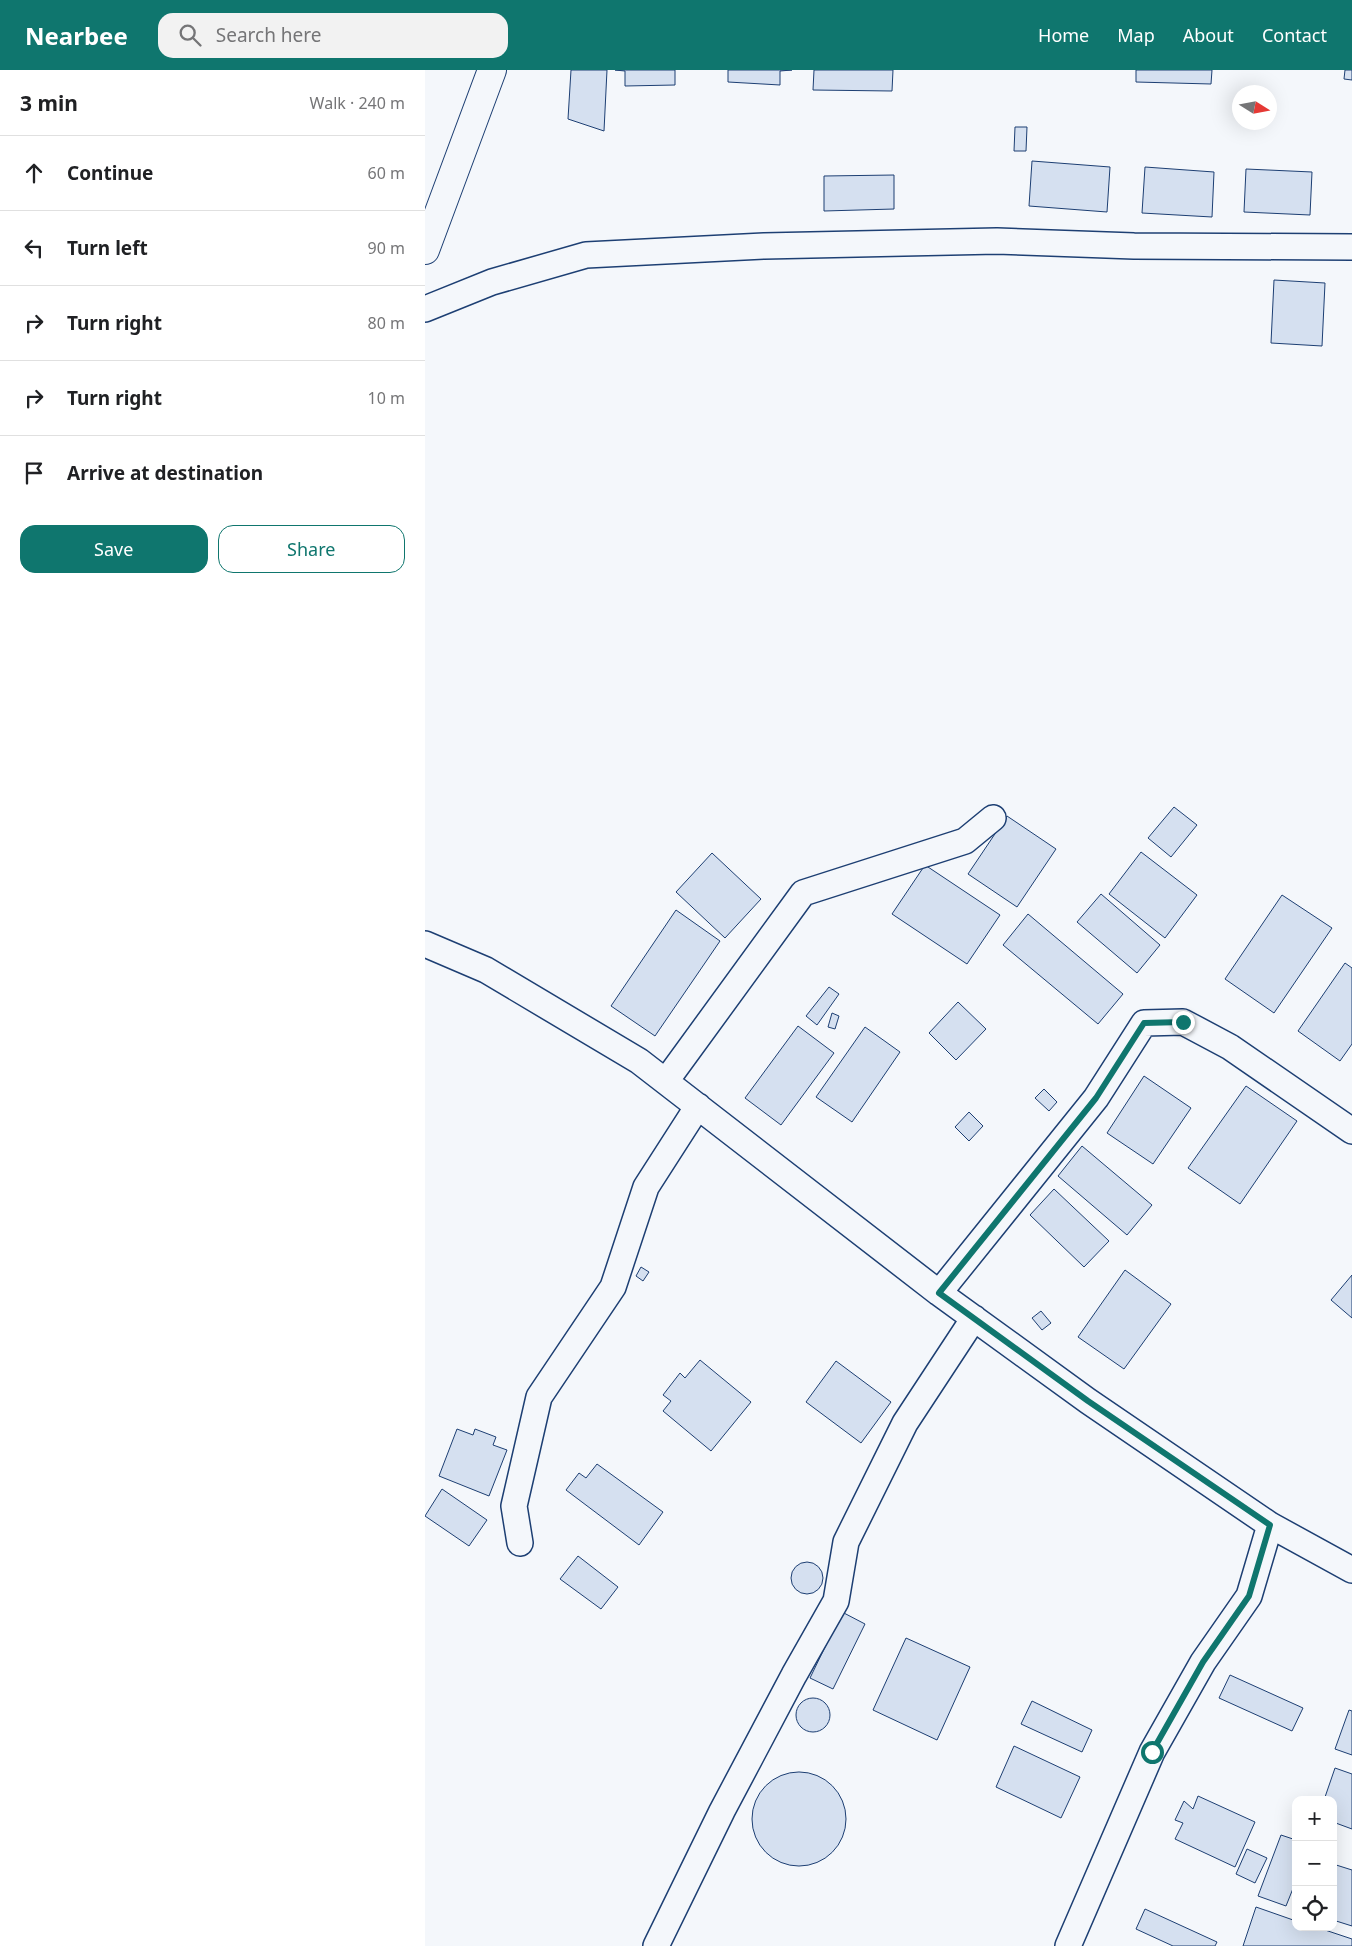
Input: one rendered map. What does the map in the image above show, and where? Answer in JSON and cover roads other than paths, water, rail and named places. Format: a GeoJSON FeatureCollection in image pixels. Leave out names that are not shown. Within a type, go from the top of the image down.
{"type":"FeatureCollection","features":[{"type":"Feature","properties":{"kind":"street"},"geometry":{"type":"LineString","coordinates":[[425,250],[492,70]]}},
{"type":"Feature","properties":{"kind":"street"},"geometry":{"type":"LineString","coordinates":[[425,309],[492,282],[586,255],[764,246],[997,241],[1134,246],[1352,247]]}},
{"type":"Feature","properties":{"kind":"street"},"geometry":{"type":"LineString","coordinates":[[666,1081],[803,893],[965,841],[993,818]]}},
{"type":"Feature","properties":{"kind":"street"},"geometry":{"type":"LineString","coordinates":[[425,944],[486,970],[639,1060],[939,1293],[1088,1401],[1270,1525],[1352,1570]]}},
{"type":"Feature","properties":{"kind":"street"},"geometry":{"type":"LineString","coordinates":[[939,1293],[1096,1098],[1144,1023],[1183,1022],[1230,1047],[1352,1131]]}},
{"type":"Feature","properties":{"kind":"street"},"geometry":{"type":"LineString","coordinates":[[520,1542],[514,1506],[539,1397],[613,1287],[646,1187],[698,1106]]}},
{"type":"Feature","properties":{"kind":"street"},"geometry":{"type":"LineString","coordinates":[[657,1946],[722,1811],[794,1675],[836,1602],[846,1542],[905,1423],[974,1318]]}},
{"type":"Feature","properties":{"kind":"street"},"geometry":{"type":"LineString","coordinates":[[1068,1946],[1152,1752],[1203,1662],[1249,1596],[1270,1525]]}}]}
